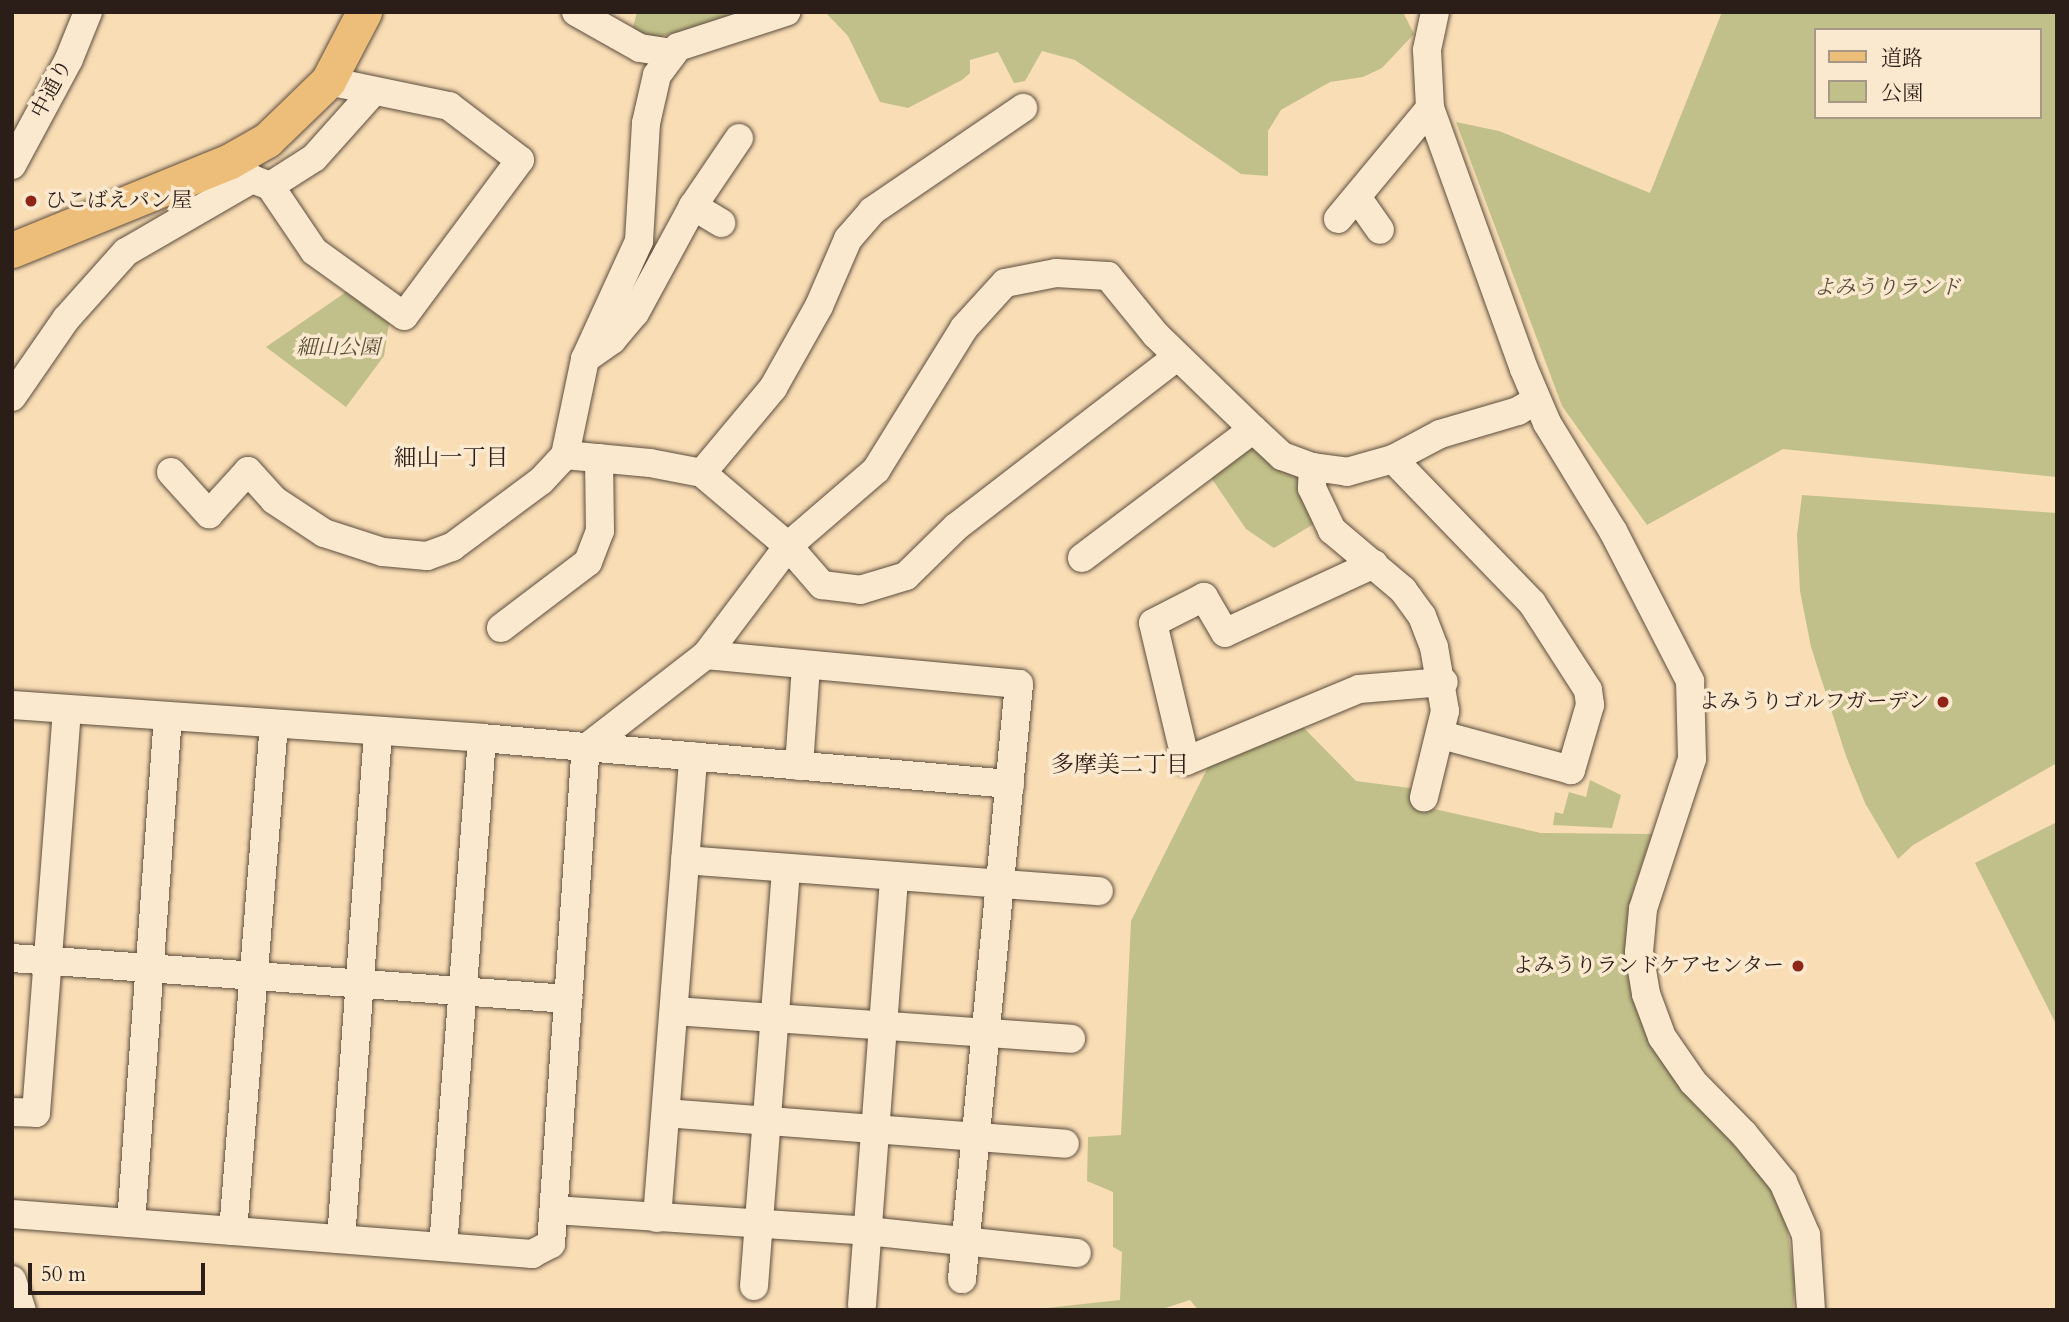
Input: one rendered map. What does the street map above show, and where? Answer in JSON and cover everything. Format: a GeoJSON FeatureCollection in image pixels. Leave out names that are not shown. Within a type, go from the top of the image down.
{"type":"FeatureCollection","features":[{"type":"Feature","properties":{"kind":"main road"},"geometry":{"type":"LineString","coordinates":[[12,250],[230,160],[267,140],[328,81],[364,12]]}},
{"type":"Feature","properties":{"kind":"street","name":"中通り"},"geometry":{"type":"LineString","coordinates":[[12,164],[69,59],[88,12]]}},
{"type":"Feature","properties":{"kind":"street"},"geometry":{"type":"LineString","coordinates":[[576,12],[640,48],[671,53],[729,29],[786,12]]}},
{"type":"Feature","properties":{"kind":"street"},"geometry":{"type":"LineString","coordinates":[[1435,12],[1427,50],[1430,108],[1536,400],[1613,531],[1689,681],[1692,759],[1643,909],[1639,952],[1646,994],[1662,1037],[1693,1082],[1744,1133],[1783,1182],[1806,1235],[1811,1310]]}},
{"type":"Feature","properties":{"kind":"street"},"geometry":{"type":"LineString","coordinates":[[171,472],[209,514],[248,471],[274,500],[324,533],[383,552],[427,556],[452,547],[541,481],[565,455],[585,359],[639,241],[646,123],[657,75],[671,53]]}},
{"type":"Feature","properties":{"kind":"street"},"geometry":{"type":"LineString","coordinates":[[12,397],[42,348],[119,258],[252,179],[270,186],[314,251],[404,316],[520,160],[449,106],[328,81]]}},
{"type":"Feature","properties":{"kind":"street"},"geometry":{"type":"LineString","coordinates":[[270,186],[314,158],[374,91]]}},
{"type":"Feature","properties":{"kind":"street"},"geometry":{"type":"LineString","coordinates":[[702,473],[773,388],[819,306],[848,239],[872,211],[1023,108]]}},
{"type":"Feature","properties":{"kind":"street"},"geometry":{"type":"LineString","coordinates":[[1338,219],[1430,108]]}},
{"type":"Feature","properties":{"kind":"street"},"geometry":{"type":"LineString","coordinates":[[585,359],[612,340],[635,313],[692,206],[740,138]]}},
{"type":"Feature","properties":{"kind":"street"},"geometry":{"type":"LineString","coordinates":[[1357,197],[1380,230]]}},
{"type":"Feature","properties":{"kind":"street"},"geometry":{"type":"LineString","coordinates":[[692,206],[721,223]]}},
{"type":"Feature","properties":{"kind":"street"},"geometry":{"type":"LineString","coordinates":[[12,1214],[532,1254],[551,1244],[586,748],[706,655],[788,546],[876,470],[964,328],[1005,283],[1056,272],[1108,276],[1177,357],[1253,429],[1282,456],[1313,467],[1347,472],[1393,459],[1440,434],[1518,411],[1536,400]]}},
{"type":"Feature","properties":{"kind":"street"},"geometry":{"type":"LineString","coordinates":[[565,455],[702,473],[788,546],[822,584],[860,590],[905,576],[956,527],[1177,357]]}},
{"type":"Feature","properties":{"kind":"street"},"geometry":{"type":"LineString","coordinates":[[1082,558],[1253,429]]}},
{"type":"Feature","properties":{"kind":"street"},"geometry":{"type":"LineString","coordinates":[[501,628],[588,562],[600,531],[599,458]]}},
{"type":"Feature","properties":{"kind":"street"},"geometry":{"type":"LineString","coordinates":[[1393,459],[1532,603],[1588,690],[1590,705],[1571,770],[1441,735]]}},
{"type":"Feature","properties":{"kind":"street"},"geometry":{"type":"LineString","coordinates":[[1313,467],[1312,488],[1332,530],[1403,590],[1422,616],[1444,682],[1441,735],[1424,797]]}},
{"type":"Feature","properties":{"kind":"street"},"geometry":{"type":"LineString","coordinates":[[1374,564],[1225,634],[1204,597],[1153,623],[1186,761],[1359,689],[1444,682]]}},
{"type":"Feature","properties":{"kind":"street"},"geometry":{"type":"LineString","coordinates":[[706,655],[1019,684],[962,1279]]}},
{"type":"Feature","properties":{"kind":"street"},"geometry":{"type":"LineString","coordinates":[[799,766],[806,666]]}},
{"type":"Feature","properties":{"kind":"street"},"geometry":{"type":"LineString","coordinates":[[12,705],[378,733],[482,738],[1010,784]]}},
{"type":"Feature","properties":{"kind":"street"},"geometry":{"type":"LineString","coordinates":[[12,1112],[36,1113],[67,709]]}},
{"type":"Feature","properties":{"kind":"street"},"geometry":{"type":"LineString","coordinates":[[131,1223],[169,716]]}},
{"type":"Feature","properties":{"kind":"street"},"geometry":{"type":"LineString","coordinates":[[233,1231],[274,724]]}},
{"type":"Feature","properties":{"kind":"street"},"geometry":{"type":"LineString","coordinates":[[341,1239],[378,733]]}},
{"type":"Feature","properties":{"kind":"street"},"geometry":{"type":"LineString","coordinates":[[443,1247],[482,738]]}},
{"type":"Feature","properties":{"kind":"street"},"geometry":{"type":"LineString","coordinates":[[657,1218],[693,756]]}},
{"type":"Feature","properties":{"kind":"street"},"geometry":{"type":"LineString","coordinates":[[685,860],[786,871],[1000,887],[1099,891]]}},
{"type":"Feature","properties":{"kind":"street"},"geometry":{"type":"LineString","coordinates":[[754,1286],[778,1017],[786,871]]}},
{"type":"Feature","properties":{"kind":"street"},"geometry":{"type":"LineString","coordinates":[[862,1305],[894,879]]}},
{"type":"Feature","properties":{"kind":"street"},"geometry":{"type":"LineString","coordinates":[[12,958],[568,999]]}},
{"type":"Feature","properties":{"kind":"street"},"geometry":{"type":"LineString","coordinates":[[674,1011],[1071,1039]]}},
{"type":"Feature","properties":{"kind":"street"},"geometry":{"type":"LineString","coordinates":[[666,1113],[1065,1144]]}},
{"type":"Feature","properties":{"kind":"street"},"geometry":{"type":"LineString","coordinates":[[554,1210],[867,1231],[1077,1252]]}},
{"type":"Feature","properties":{"kind":"street"},"geometry":{"type":"LineString","coordinates":[[12,1280],[22,1310]]}},
{"type":"Feature","properties":{"kind":"green space"},"geometry":{"type":"Polygon","coordinates":[[[637,12],[759,12],[655,38],[632,31],[637,12]]]}},
{"type":"Feature","properties":{"kind":"green space"},"geometry":{"type":"Polygon","coordinates":[[[825,12],[1403,12],[1414,34],[1382,68],[1363,77],[1330,82],[1281,110],[1268,131],[1268,176],[1241,174],[1075,60],[1042,51],[1025,81],[1014,83],[998,52],[970,60],[970,73],[962,80],[908,108],[880,102],[848,36],[825,12]]]}},
{"type":"Feature","properties":{"kind":"green space","name":"よみうりランド"},"geometry":{"type":"Polygon","coordinates":[[[1722,12],[2057,12],[2057,477],[1783,449],[1647,525],[1562,406],[1456,122],[1499,131],[1650,193],[1722,12]]]}},
{"type":"Feature","properties":{"kind":"green space","name":"細山公園"},"geometry":{"type":"Polygon","coordinates":[[[346,292],[389,323],[384,356],[346,407],[266,347],[346,292]]]}},
{"type":"Feature","properties":{"kind":"green space"},"geometry":{"type":"Polygon","coordinates":[[[1256,442],[1298,478],[1317,522],[1274,548],[1246,529],[1210,476],[1256,442]]]}},
{"type":"Feature","properties":{"kind":"green space","name":"よみうりゴルフガーデン"},"geometry":{"type":"Polygon","coordinates":[[[1802,495],[2057,513],[2057,763],[1913,845],[1898,859],[1865,803],[1846,756],[1811,647],[1800,591],[1797,535],[1802,495]]]}},
{"type":"Feature","properties":{"kind":"green space"},"geometry":{"type":"Polygon","coordinates":[[[1300,724],[1356,781],[1410,788],[1430,808],[1541,833],[1652,834],[1632,893],[1627,956],[1744,1154],[1776,1195],[1786,1221],[1795,1280],[1793,1310],[1198,1310],[1190,1300],[1159,1310],[1028,1310],[1120,1300],[1122,1252],[1113,1247],[1113,1192],[1087,1181],[1088,1137],[1121,1135],[1131,921],[1209,765],[1300,724]]]}},
{"type":"Feature","properties":{"kind":"green space"},"geometry":{"type":"Polygon","coordinates":[[[1590,780],[1621,795],[1612,828],[1553,825],[1555,812],[1563,814],[1569,792],[1586,797],[1590,780]]]}},
{"type":"Feature","properties":{"kind":"green space"},"geometry":{"type":"Polygon","coordinates":[[[2057,822],[2057,1026],[1975,863],[2057,822]]]}},
{"type":"Feature","properties":{"kind":"place","name":"ひこばえパン屋"},"geometry":{"type":"Point","coordinates":[31,201]}},
{"type":"Feature","properties":{"kind":"place","name":"よみうりゴルフガーデン"},"geometry":{"type":"Point","coordinates":[1943,702]}},
{"type":"Feature","properties":{"kind":"place","name":"よみうりランドケアセンター"},"geometry":{"type":"Point","coordinates":[1798,966]}},
{"type":"Feature","properties":{"kind":"district","name":"細山一丁目"},"geometry":{"type":"Point","coordinates":[451,458]}},
{"type":"Feature","properties":{"kind":"district","name":"多摩美二丁目"},"geometry":{"type":"Point","coordinates":[1120,765]}}]}
